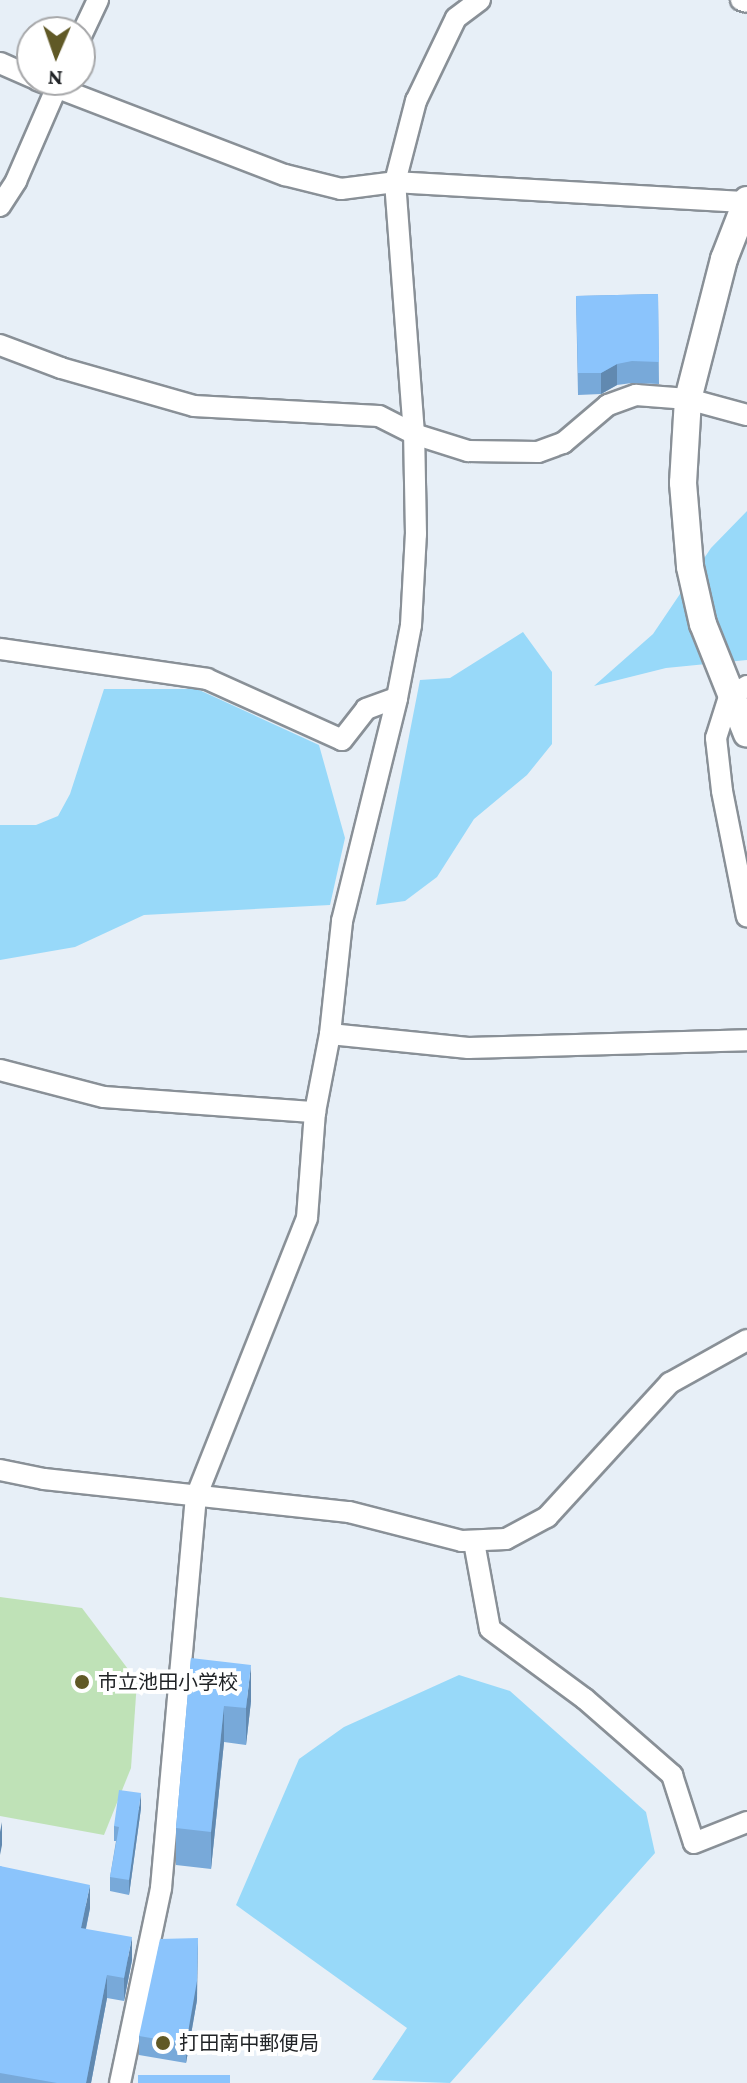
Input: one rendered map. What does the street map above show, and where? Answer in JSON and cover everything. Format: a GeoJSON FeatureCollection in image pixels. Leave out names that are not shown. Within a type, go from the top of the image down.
{"type":"FeatureCollection","features":[{"type":"Feature","properties":{"kind":"street"},"geometry":{"type":"LineString","coordinates":[[120,2083],[161,1888],[196,1497],[307,1218],[315,1112],[330,1034],[342,921],[397,698],[411,625],[416,534],[414,434],[395,182],[416,101],[456,18],[480,0]]}},
{"type":"Feature","properties":{"kind":"street"},"geometry":{"type":"LineString","coordinates":[[741,0],[747,2]]}},
{"type":"Feature","properties":{"kind":"street"},"geometry":{"type":"LineString","coordinates":[[0,206],[16,181],[42,96]]}},
{"type":"Feature","properties":{"kind":"street"},"geometry":{"type":"LineString","coordinates":[[84,96],[285,175],[341,189],[395,182],[746,201],[724,259],[688,399],[683,483],[690,567],[703,624],[738,691],[747,734]]}},
{"type":"Feature","properties":{"kind":"street"},"geometry":{"type":"LineString","coordinates":[[0,345],[61,368],[194,406],[379,416],[414,434],[468,451],[538,452],[563,443],[608,405],[636,395],[688,399],[747,415]]}},
{"type":"Feature","properties":{"kind":"street"},"geometry":{"type":"LineString","coordinates":[[0,649],[207,679],[342,740],[366,709],[397,698]]}},
{"type":"Feature","properties":{"kind":"street"},"geometry":{"type":"LineString","coordinates":[[738,691],[716,738],[722,791],[747,917]]}},
{"type":"Feature","properties":{"kind":"street"},"geometry":{"type":"LineString","coordinates":[[330,1034],[468,1048],[747,1040]]}},
{"type":"Feature","properties":{"kind":"street"},"geometry":{"type":"LineString","coordinates":[[0,1070],[104,1097],[315,1112]]}},
{"type":"Feature","properties":{"kind":"street"},"geometry":{"type":"LineString","coordinates":[[0,1470],[196,1497],[349,1512],[474,1542],[506,1539],[547,1517],[670,1383],[747,1340]]}},
{"type":"Feature","properties":{"kind":"street"},"geometry":{"type":"LineString","coordinates":[[474,1542],[490,1629],[585,1699],[672,1775],[694,1843],[747,1822]]}},
{"type":"Feature","properties":{"kind":"green space"},"geometry":{"type":"Polygon","coordinates":[[[0,1597],[82,1608],[137,1681],[131,1768],[104,1835],[0,1816],[0,1597]]]}},
{"type":"Feature","properties":{"kind":"water"},"geometry":{"type":"Polygon","coordinates":[[[747,511],[747,660],[666,668],[594,686],[653,634],[711,548],[747,511]]]}},
{"type":"Feature","properties":{"kind":"water"},"geometry":{"type":"Polygon","coordinates":[[[523,632],[552,672],[552,744],[527,775],[474,819],[437,877],[405,901],[376,905],[420,680],[450,678],[523,632]]]}},
{"type":"Feature","properties":{"kind":"water"},"geometry":{"type":"Polygon","coordinates":[[[104,689],[197,689],[319,745],[345,838],[330,905],[144,915],[75,947],[0,960],[0,825],[36,825],[58,816],[70,794],[104,689]]]}},
{"type":"Feature","properties":{"kind":"water"},"geometry":{"type":"Polygon","coordinates":[[[459,1675],[510,1691],[646,1812],[655,1853],[450,2083],[372,2080],[407,2028],[236,1905],[299,1759],[344,1727],[459,1675]]]}},
{"type":"Feature","properties":{"kind":"building"},"geometry":{"type":"Polygon","coordinates":[[[658,294],[659,362],[632,361],[617,364],[601,373],[578,373],[576,296],[658,294]]]}},
{"type":"Feature","properties":{"kind":"building"},"geometry":{"type":"Polygon","coordinates":[[[191,1658],[251,1665],[246,1708],[224,1706],[211,1832],[176,1828],[191,1658]]]}},
{"type":"Feature","properties":{"kind":"building"},"geometry":{"type":"Polygon","coordinates":[[[119,1790],[141,1793],[129,1880],[110,1877],[119,1827],[114,1826],[119,1790]]]}},
{"type":"Feature","properties":{"kind":"building"},"geometry":{"type":"Polygon","coordinates":[[[0,1866],[90,1885],[81,1928],[132,1937],[124,1978],[107,1975],[86,2083],[57,2083],[0,2073],[0,1866]]]}},
{"type":"Feature","properties":{"kind":"building"},"geometry":{"type":"Polygon","coordinates":[[[198,1938],[197,1981],[186,2044],[139,2036],[160,1939],[198,1938]]]}},
{"type":"Feature","properties":{"kind":"building"},"geometry":{"type":"Polygon","coordinates":[[[138,2075],[230,2075],[230,2083],[138,2083],[138,2075]]]}},
{"type":"Feature","properties":{"kind":"place","name":"市立池田小学校"},"geometry":{"type":"Point","coordinates":[82,1682]}},
{"type":"Feature","properties":{"kind":"place","name":"打田南中郵便局"},"geometry":{"type":"Point","coordinates":[163,2043]}}]}
